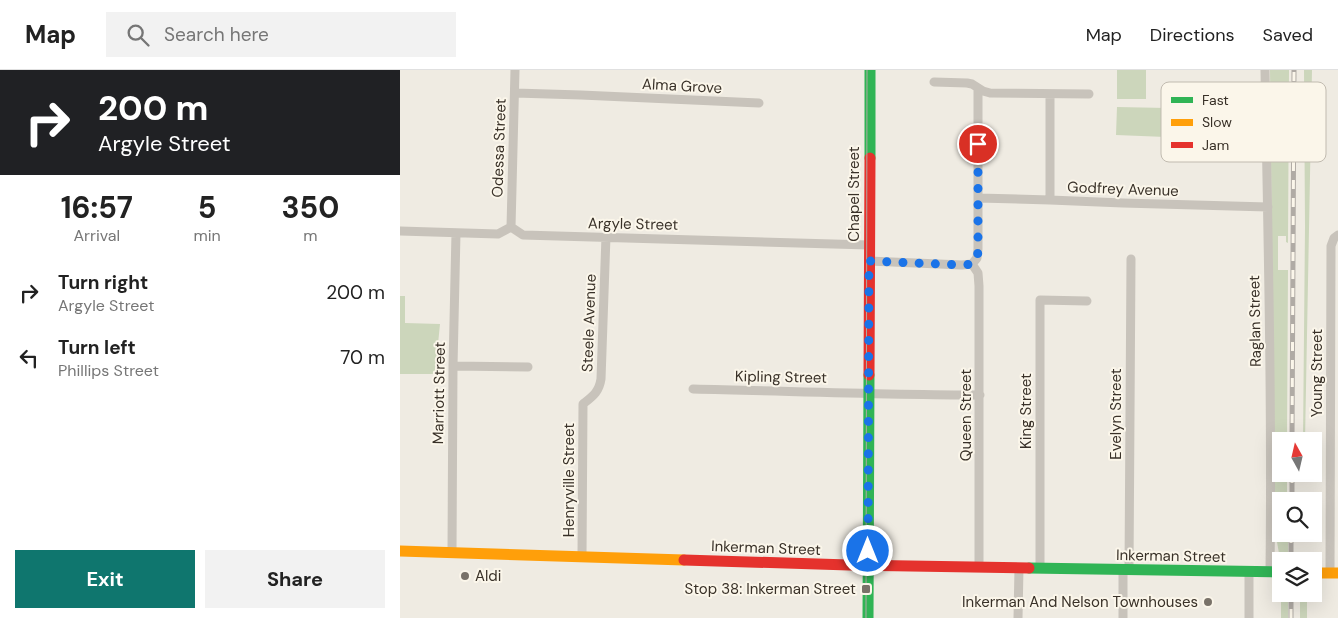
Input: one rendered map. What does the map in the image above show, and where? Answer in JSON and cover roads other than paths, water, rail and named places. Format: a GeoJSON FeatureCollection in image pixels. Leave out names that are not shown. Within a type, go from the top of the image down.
{"type":"FeatureCollection","features":[{"type":"Feature","properties":{"kind":"street","name":"Odessa Street"},"geometry":{"type":"LineString","coordinates":[[511,228],[515,70]]}},
{"type":"Feature","properties":{"kind":"street","name":"Chapel Street"},"geometry":{"type":"LineString","coordinates":[[868,618],[870,70]]}},
{"type":"Feature","properties":{"kind":"street"},"geometry":{"type":"LineString","coordinates":[[934,82],[967,83],[990,93],[1089,94]]}},
{"type":"Feature","properties":{"kind":"street"},"geometry":{"type":"LineString","coordinates":[[869,261],[962,265],[972,264],[977,258],[978,89]]}},
{"type":"Feature","properties":{"kind":"street","name":"Alma Grove"},"geometry":{"type":"LineString","coordinates":[[514,93],[759,103]]}},
{"type":"Feature","properties":{"kind":"street"},"geometry":{"type":"LineString","coordinates":[[1050,94],[1050,200]]}},
{"type":"Feature","properties":{"kind":"street","name":"Raglan Street"},"geometry":{"type":"LineString","coordinates":[[1267,162],[1276,552]]}},
{"type":"Feature","properties":{"kind":"street","name":"Godfrey Avenue"},"geometry":{"type":"LineString","coordinates":[[978,198],[1268,206]]}},
{"type":"Feature","properties":{"kind":"street","name":"Argyle Street"},"geometry":{"type":"LineString","coordinates":[[511,228],[523,235],[869,245]]}},
{"type":"Feature","properties":{"kind":"street"},"geometry":{"type":"LineString","coordinates":[[400,231],[498,234],[511,228]]}},
{"type":"Feature","properties":{"kind":"street","name":"Marriott Street"},"geometry":{"type":"LineString","coordinates":[[452,553],[456,233]]}},
{"type":"Feature","properties":{"kind":"street","name":"Young Street"},"geometry":{"type":"LineString","coordinates":[[1334,573],[1331,246],[1334,238],[1338,235]]}},
{"type":"Feature","properties":{"kind":"street","name":"Steele Avenue"},"geometry":{"type":"LineString","coordinates":[[583,404],[595,395],[601,379],[606,236]]}},
{"type":"Feature","properties":{"kind":"street","name":"Evelyn Street"},"geometry":{"type":"LineString","coordinates":[[1123,618],[1126,570],[1131,259]]}},
{"type":"Feature","properties":{"kind":"street","name":"Queen Street"},"geometry":{"type":"LineString","coordinates":[[972,264],[978,273],[979,286],[979,568]]}},
{"type":"Feature","properties":{"kind":"street","name":"King Street"},"geometry":{"type":"LineString","coordinates":[[1040,568],[1040,300],[1087,301]]}},
{"type":"Feature","properties":{"kind":"street"},"geometry":{"type":"LineString","coordinates":[[453,366],[528,367]]}},
{"type":"Feature","properties":{"kind":"street","name":"Kipling Street"},"geometry":{"type":"LineString","coordinates":[[693,389],[980,395]]}},
{"type":"Feature","properties":{"kind":"street","name":"Henryville Street"},"geometry":{"type":"LineString","coordinates":[[582,557],[583,404]]}},
{"type":"Feature","properties":{"kind":"street","name":"Inkerman Street"},"geometry":{"type":"LineString","coordinates":[[400,551],[868,566],[1272,572]]}},
{"type":"Feature","properties":{"kind":"street"},"geometry":{"type":"LineString","coordinates":[[1018,618],[1019,568]]}},
{"type":"Feature","properties":{"kind":"street"},"geometry":{"type":"LineString","coordinates":[[1249,572],[1249,618]]}},
{"type":"Feature","properties":{"kind":"tram line"},"geometry":{"type":"LineString","coordinates":[[866,618],[867,70]]}},
{"type":"Feature","properties":{"kind":"railway"},"geometry":{"type":"LineString","coordinates":[[1294,70],[1294,82]]}},
{"type":"Feature","properties":{"kind":"railway"},"geometry":{"type":"LineString","coordinates":[[1292,432],[1294,162]]}},
{"type":"Feature","properties":{"kind":"railway"},"geometry":{"type":"LineString","coordinates":[[1292,482],[1292,492]]}},
{"type":"Feature","properties":{"kind":"railway"},"geometry":{"type":"LineString","coordinates":[[1291,542],[1291,552]]}},
{"type":"Feature","properties":{"kind":"railway"},"geometry":{"type":"LineString","coordinates":[[1291,602],[1291,618]]}},
{"type":"Feature","properties":{"kind":"place","name":"Aldi"},"geometry":{"type":"Point","coordinates":[465,576]}},
{"type":"Feature","properties":{"kind":"place","name":"Stop 38: Inkerman Street"},"geometry":{"type":"Point","coordinates":[866,589]}},
{"type":"Feature","properties":{"kind":"place","name":"Inkerman And Nelson Townhouses"},"geometry":{"type":"Point","coordinates":[1208,602]}}]}
